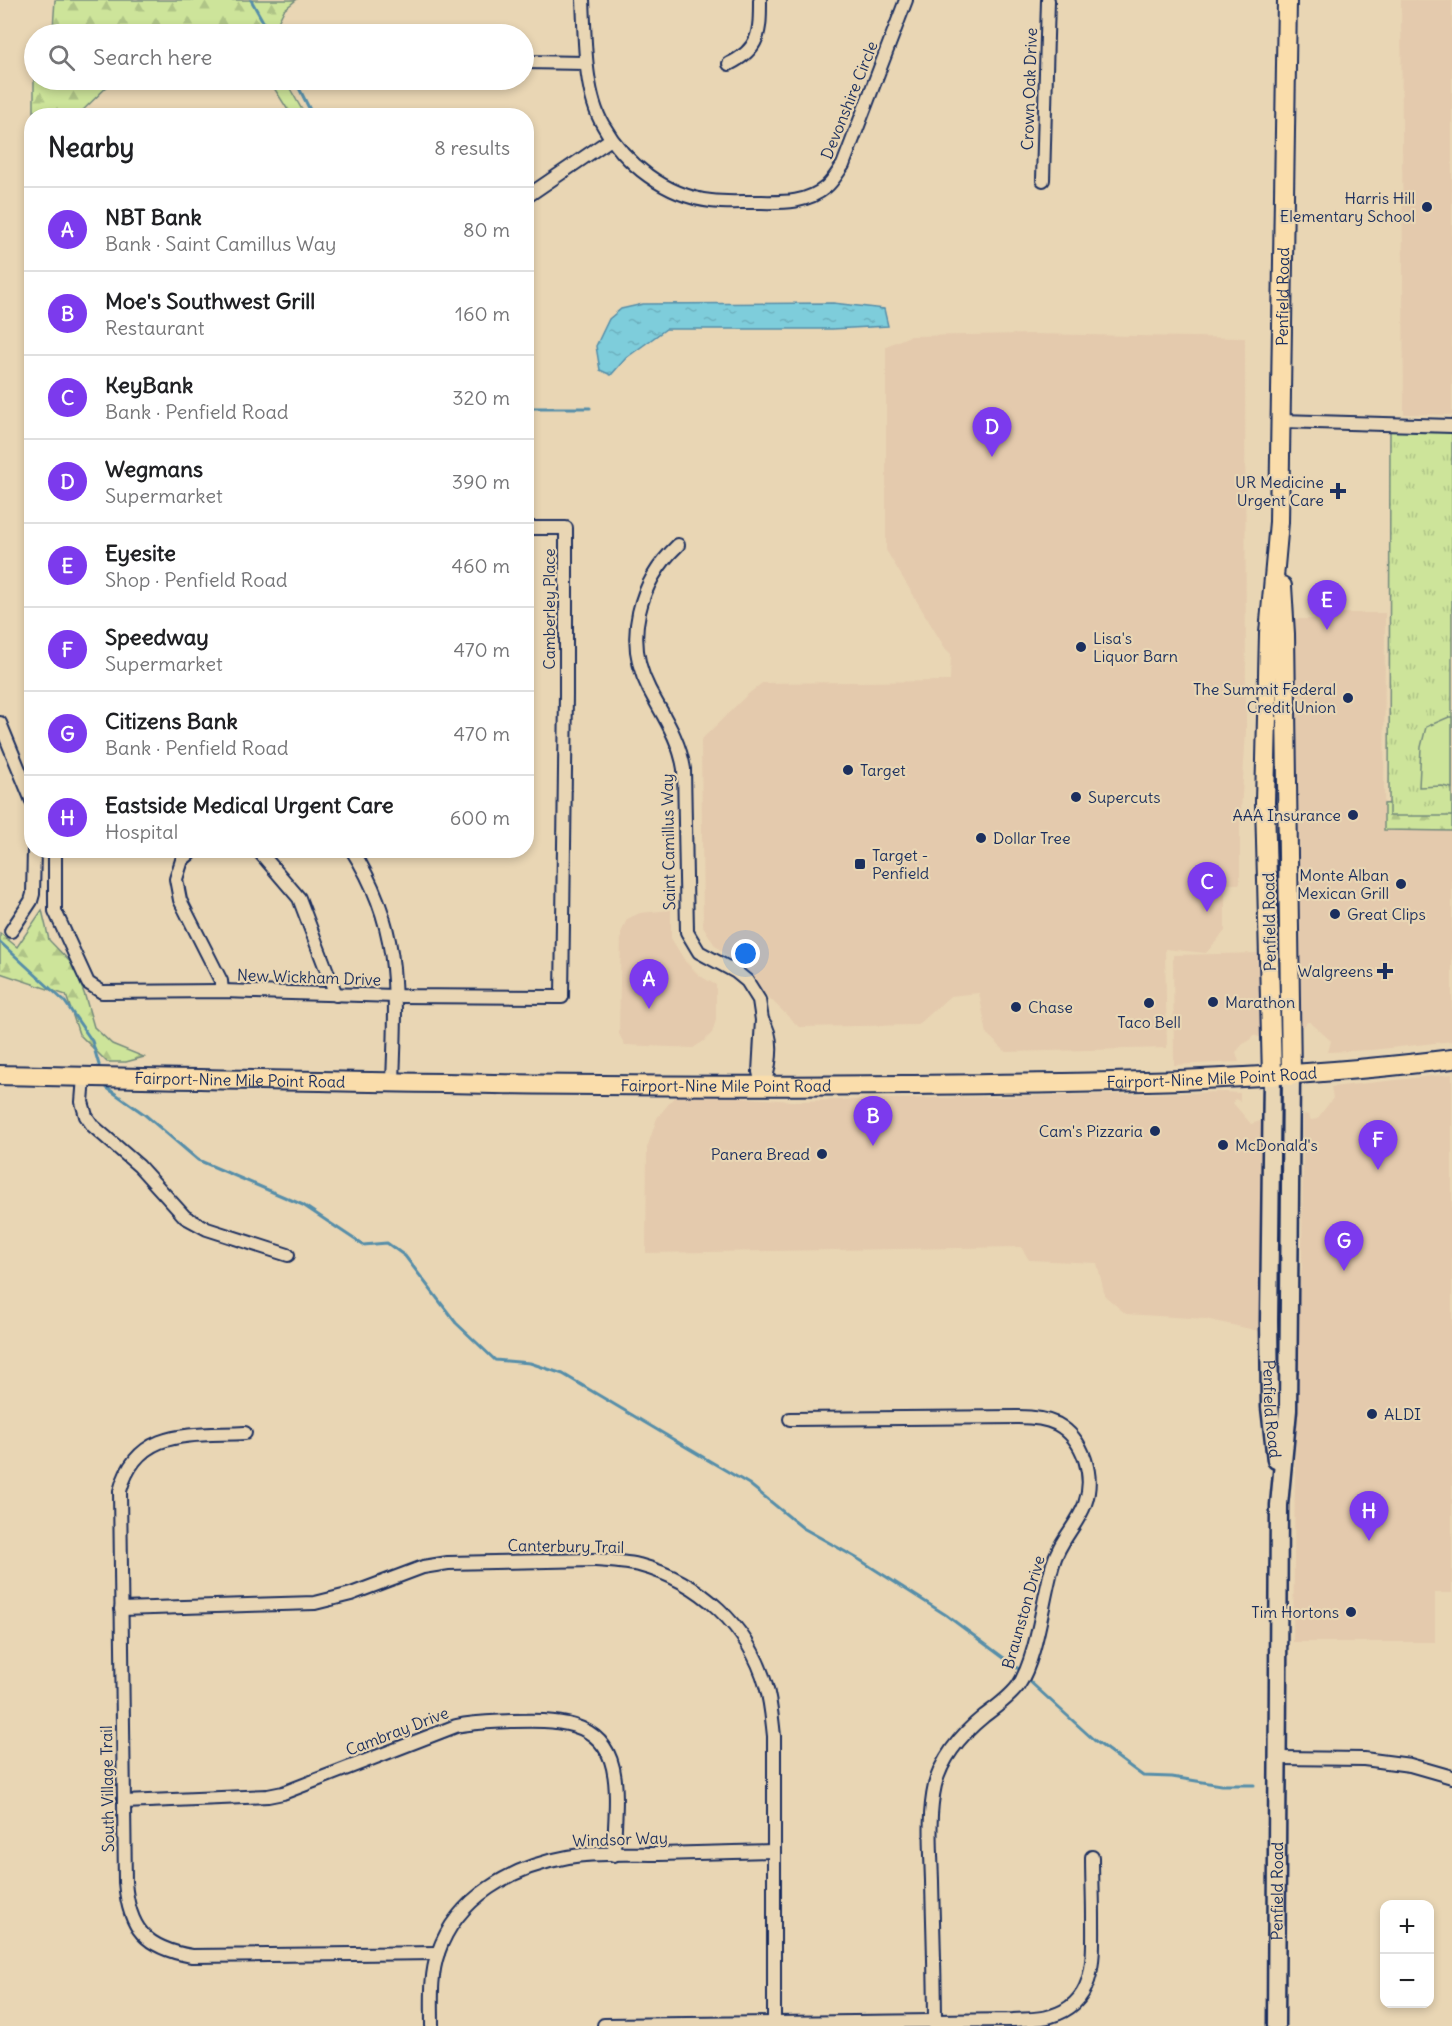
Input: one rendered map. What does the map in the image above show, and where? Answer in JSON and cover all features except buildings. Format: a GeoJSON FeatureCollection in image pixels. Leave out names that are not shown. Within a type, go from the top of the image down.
{"type":"FeatureCollection","features":[{"type":"Feature","properties":{"kind":"main road","name":"Penfield Road"},"geometry":{"type":"LineString","coordinates":[[1275,2026],[1279,1758],[1279,1503],[1270,1407],[1272,1076],[1265,802],[1269,633],[1279,522],[1287,0]]}},
{"type":"Feature","properties":{"kind":"main road","name":"Penfield Road"},"geometry":{"type":"LineString","coordinates":[[1279,522],[1285,634],[1291,1076],[1288,1410],[1279,1503]]}},
{"type":"Feature","properties":{"kind":"main road","name":"Fairport-Nine Mile Point Road"},"geometry":{"type":"LineString","coordinates":[[0,1076],[763,1087],[1291,1076],[1452,1059]]}},
{"type":"Feature","properties":{"kind":"street","name":"Devonshire Circle"},"geometry":{"type":"LineString","coordinates":[[583,0],[586,63],[590,87],[601,123],[629,161],[664,186],[686,195],[711,201],[752,202],[793,202],[812,196],[827,186],[843,165],[906,0]]}},
{"type":"Feature","properties":{"kind":"street"},"geometry":{"type":"LineString","coordinates":[[729,64],[744,57],[757,39],[760,27],[760,0]]}},
{"type":"Feature","properties":{"kind":"street","name":"Crown Oak Drive"},"geometry":{"type":"LineString","coordinates":[[1043,180],[1048,0]]}},
{"type":"Feature","properties":{"kind":"street"},"geometry":{"type":"LineString","coordinates":[[534,62],[586,63]]}},
{"type":"Feature","properties":{"kind":"street"},"geometry":{"type":"LineString","coordinates":[[534,192],[611,139]]}},
{"type":"Feature","properties":{"kind":"street"},"geometry":{"type":"LineString","coordinates":[[1281,421],[1452,426]]}},
{"type":"Feature","properties":{"kind":"street","name":"Camberley Place"},"geometry":{"type":"LineString","coordinates":[[534,528],[566,528],[566,694]]}},
{"type":"Feature","properties":{"kind":"street","name":"Saint Camillus Way"},"geometry":{"type":"LineString","coordinates":[[678,545],[650,578],[639,608],[636,639],[639,662],[648,687],[681,753],[684,769],[687,932],[699,952],[736,972],[747,981],[759,1000],[762,1020],[759,1072],[763,1087]]}},
{"type":"Feature","properties":{"kind":"street","name":"New Wickham Drive"},"geometry":{"type":"LineString","coordinates":[[55,858],[55,910],[88,983],[102,992],[562,997],[566,694]]}},
{"type":"Feature","properties":{"kind":"street"},"geometry":{"type":"LineString","coordinates":[[0,723],[24,782]]}},
{"type":"Feature","properties":{"kind":"street"},"geometry":{"type":"LineString","coordinates":[[11,931],[31,901],[34,858]]}},
{"type":"Feature","properties":{"kind":"street","name":"New Wickham Drive"},"geometry":{"type":"LineString","coordinates":[[184,858],[176,879],[180,900],[221,981],[222,992]]}},
{"type":"Feature","properties":{"kind":"street"},"geometry":{"type":"LineString","coordinates":[[265,858],[299,898],[336,995]]}},
{"type":"Feature","properties":{"kind":"street","name":"New Wickham Drive"},"geometry":{"type":"LineString","coordinates":[[356,858],[382,912],[392,956],[396,996],[393,1082]]}},
{"type":"Feature","properties":{"kind":"street"},"geometry":{"type":"LineString","coordinates":[[84,1077],[82,1102],[86,1116],[93,1126],[140,1166],[185,1217],[207,1229],[288,1255]]}},
{"type":"Feature","properties":{"kind":"street","name":"Braunston Drive"},"geometry":{"type":"LineString","coordinates":[[790,1419],[1018,1417],[1044,1419],[1057,1424],[1073,1438],[1080,1448],[1088,1470],[1086,1502],[1062,1541],[1053,1562],[1023,1676],[1010,1695],[969,1729],[957,1743],[935,1785],[931,1857],[935,2023]]}},
{"type":"Feature","properties":{"kind":"street","name":"South Village Trail"},"geometry":{"type":"LineString","coordinates":[[245,1433],[182,1437],[165,1440],[151,1446],[131,1464],[124,1476],[120,1491],[126,1902],[130,1917],[138,1929],[161,1948],[192,1956],[438,1953]]}},
{"type":"Feature","properties":{"kind":"street","name":"Canterbury Trail"},"geometry":{"type":"LineString","coordinates":[[121,1609],[315,1603],[351,1594],[423,1567],[448,1563],[594,1560],[638,1565],[681,1581],[704,1596],[738,1629],[758,1666],[769,1699],[774,1736],[774,2023]]}},
{"type":"Feature","properties":{"kind":"street","name":"Cambray Drive"},"geometry":{"type":"LineString","coordinates":[[124,1802],[268,1796],[456,1726],[483,1722],[557,1721],[572,1724],[593,1736],[610,1759],[615,1780],[614,1855]]}},
{"type":"Feature","properties":{"kind":"street"},"geometry":{"type":"LineString","coordinates":[[1279,1758],[1365,1758],[1410,1765],[1452,1777]]}},
{"type":"Feature","properties":{"kind":"street","name":"Windsor Way"},"geometry":{"type":"LineString","coordinates":[[432,2026],[432,1989],[438,1953],[449,1929],[471,1900],[504,1878],[523,1869],[568,1857],[774,1851]]}},
{"type":"Feature","properties":{"kind":"street"},"geometry":{"type":"LineString","coordinates":[[604,2025],[935,2023],[1049,2017],[1072,2005],[1086,1987],[1091,1973],[1093,1956],[1092,1857]]}},
{"type":"Feature","properties":{"kind":"shaded area","name":"Harris Hill Elementary School"},"geometry":{"type":"Polygon","coordinates":[[[1401,0],[1452,0],[1452,415],[1404,414],[1401,0]]]}},
{"type":"Feature","properties":{"kind":"shaded area"},"geometry":{"type":"Polygon","coordinates":[[[1032,334],[1245,338],[1246,731],[1240,827],[1240,884],[1225,884],[1225,931],[1206,953],[1165,949],[1167,1048],[1006,1052],[987,1034],[979,993],[950,996],[918,1025],[799,1027],[714,944],[703,926],[701,740],[762,683],[950,681],[951,654],[945,648],[886,550],[886,346],[910,336],[1032,334]]]}},
{"type":"Feature","properties":{"kind":"shaded area"},"geometry":{"type":"Polygon","coordinates":[[[1339,613],[1385,613],[1384,830],[1452,831],[1452,1041],[1371,1050],[1328,1052],[1331,1041],[1310,1022],[1298,1027],[1292,619],[1331,619],[1339,616],[1339,613]]]}},
{"type":"Feature","properties":{"kind":"shaded area"},"geometry":{"type":"Polygon","coordinates":[[[671,910],[671,938],[685,961],[700,976],[716,985],[716,1020],[712,1033],[693,1048],[625,1045],[619,1034],[621,933],[627,919],[640,913],[671,910]]]}},
{"type":"Feature","properties":{"kind":"shaded area"},"geometry":{"type":"Polygon","coordinates":[[[1262,953],[1262,1038],[1253,1035],[1243,1044],[1236,1052],[1239,1062],[1174,1065],[1173,955],[1262,953]]]}},
{"type":"Feature","properties":{"kind":"shaded area"},"geometry":{"type":"Polygon","coordinates":[[[1452,1074],[1452,1593],[1435,1593],[1435,1642],[1293,1642],[1297,1298],[1302,1267],[1303,1114],[1309,1115],[1312,1120],[1317,1119],[1333,1098],[1331,1087],[1452,1074]]]}},
{"type":"Feature","properties":{"kind":"shaded area"},"geometry":{"type":"Polygon","coordinates":[[[1240,1093],[1240,1101],[1235,1099],[1233,1103],[1251,1124],[1263,1120],[1263,1332],[1206,1319],[1126,1314],[1105,1296],[1097,1263],[1029,1260],[1021,1247],[646,1253],[647,1148],[657,1118],[675,1096],[791,1101],[1240,1093]]]}},
{"type":"Feature","properties":{"kind":"green space"},"geometry":{"type":"Polygon","coordinates":[[[55,0],[296,0],[284,10],[277,24],[53,24],[55,0]]]}},
{"type":"Feature","properties":{"kind":"green space"},"geometry":{"type":"Polygon","coordinates":[[[34,90],[104,90],[85,108],[34,108],[34,90]]]}},
{"type":"Feature","properties":{"kind":"green space"},"geometry":{"type":"Polygon","coordinates":[[[275,90],[291,90],[301,108],[287,108],[275,90]]]}},
{"type":"Feature","properties":{"kind":"green space"},"geometry":{"type":"Polygon","coordinates":[[[1390,430],[1452,430],[1452,816],[1389,816],[1390,430]]]}},
{"type":"Feature","properties":{"kind":"green space"},"geometry":{"type":"Polygon","coordinates":[[[1452,717],[1452,788],[1419,787],[1421,747],[1426,727],[1452,717]]]}},
{"type":"Feature","properties":{"kind":"green space"},"geometry":{"type":"Polygon","coordinates":[[[1452,798],[1452,831],[1384,830],[1384,804],[1452,798]]]}},
{"type":"Feature","properties":{"kind":"green space"},"geometry":{"type":"Polygon","coordinates":[[[42,910],[49,940],[74,966],[94,1027],[112,1044],[144,1057],[126,1062],[107,1062],[79,1034],[66,995],[0,973],[0,933],[17,947],[42,910]]]}},
{"type":"Feature","properties":{"kind":"water"},"geometry":{"type":"Polygon","coordinates":[[[833,303],[884,309],[888,326],[832,329],[666,329],[626,358],[611,375],[600,370],[596,346],[609,319],[621,309],[643,304],[833,303]]]}},
{"type":"Feature","properties":{"kind":"waterway"},"geometry":{"type":"LineString","coordinates":[[251,0],[264,24]]}},
{"type":"Feature","properties":{"kind":"waterway"},"geometry":{"type":"LineString","coordinates":[[300,90],[309,108]]}},
{"type":"Feature","properties":{"kind":"waterway"},"geometry":{"type":"LineString","coordinates":[[534,408],[590,408]]}},
{"type":"Feature","properties":{"kind":"waterway"},"geometry":{"type":"LineString","coordinates":[[0,942],[65,1002],[92,1041],[99,1065]]}},
{"type":"Feature","properties":{"kind":"waterway"},"geometry":{"type":"LineString","coordinates":[[107,1088],[144,1114],[198,1160],[303,1205],[363,1245],[387,1243],[405,1256],[456,1323],[495,1360],[530,1363],[563,1374],[749,1484],[803,1528],[860,1560],[946,1615],[1020,1670]]}},
{"type":"Feature","properties":{"kind":"waterway"},"geometry":{"type":"LineString","coordinates":[[1027,1679],[1094,1740],[1143,1776],[1172,1777],[1221,1785],[1254,1785]]}},
{"type":"Feature","properties":{"kind":"place","name":"Harris Hill Elementary School"},"geometry":{"type":"Point","coordinates":[1427,207]}},
{"type":"Feature","properties":{"kind":"place","name":"Wegmans"},"geometry":{"type":"Point","coordinates":[992,457]}},
{"type":"Feature","properties":{"kind":"place","name":"UR Medicine Urgent Care"},"geometry":{"type":"Point","coordinates":[1338,491]}},
{"type":"Feature","properties":{"kind":"place","name":"Eyesite"},"geometry":{"type":"Point","coordinates":[1327,630]}},
{"type":"Feature","properties":{"kind":"place","name":"Lisa's Liquor Barn"},"geometry":{"type":"Point","coordinates":[1081,647]}},
{"type":"Feature","properties":{"kind":"place","name":"The Summit Federal Credit Union"},"geometry":{"type":"Point","coordinates":[1348,698]}},
{"type":"Feature","properties":{"kind":"place","name":"Target"},"geometry":{"type":"Point","coordinates":[848,770]}},
{"type":"Feature","properties":{"kind":"place","name":"Supercuts"},"geometry":{"type":"Point","coordinates":[1076,797]}},
{"type":"Feature","properties":{"kind":"place","name":"AAA Insurance"},"geometry":{"type":"Point","coordinates":[1353,815]}},
{"type":"Feature","properties":{"kind":"place","name":"Dollar Tree"},"geometry":{"type":"Point","coordinates":[981,838]}},
{"type":"Feature","properties":{"kind":"place","name":"Target - Penfield"},"geometry":{"type":"Point","coordinates":[860,864]}},
{"type":"Feature","properties":{"kind":"place","name":"Monte Alban Mexican Grill"},"geometry":{"type":"Point","coordinates":[1401,884]}},
{"type":"Feature","properties":{"kind":"place","name":"KeyBank"},"geometry":{"type":"Point","coordinates":[1207,912]}},
{"type":"Feature","properties":{"kind":"place","name":"Great Clips"},"geometry":{"type":"Point","coordinates":[1335,914]}},
{"type":"Feature","properties":{"kind":"place","name":"Walgreens"},"geometry":{"type":"Point","coordinates":[1385,971]}},
{"type":"Feature","properties":{"kind":"place","name":"Marathon"},"geometry":{"type":"Point","coordinates":[1213,1002]}},
{"type":"Feature","properties":{"kind":"place","name":"Taco Bell"},"geometry":{"type":"Point","coordinates":[1149,1003]}},
{"type":"Feature","properties":{"kind":"place","name":"Chase"},"geometry":{"type":"Point","coordinates":[1016,1007]}},
{"type":"Feature","properties":{"kind":"place","name":"NBT Bank"},"geometry":{"type":"Point","coordinates":[649,1009]}},
{"type":"Feature","properties":{"kind":"place","name":"Cam's Pizzaria"},"geometry":{"type":"Point","coordinates":[1155,1131]}},
{"type":"Feature","properties":{"kind":"place","name":"McDonald's"},"geometry":{"type":"Point","coordinates":[1223,1145]}},
{"type":"Feature","properties":{"kind":"place","name":"Moe's Southwest Grill"},"geometry":{"type":"Point","coordinates":[873,1146]}},
{"type":"Feature","properties":{"kind":"place","name":"Panera Bread"},"geometry":{"type":"Point","coordinates":[822,1154]}},
{"type":"Feature","properties":{"kind":"place","name":"Speedway"},"geometry":{"type":"Point","coordinates":[1378,1170]}},
{"type":"Feature","properties":{"kind":"place","name":"Citizens Bank"},"geometry":{"type":"Point","coordinates":[1344,1271]}},
{"type":"Feature","properties":{"kind":"place","name":"ALDI"},"geometry":{"type":"Point","coordinates":[1372,1414]}},
{"type":"Feature","properties":{"kind":"place","name":"Eastside Medical Urgent Care"},"geometry":{"type":"Point","coordinates":[1369,1541]}},
{"type":"Feature","properties":{"kind":"place","name":"Tim Hortons"},"geometry":{"type":"Point","coordinates":[1351,1612]}}]}
